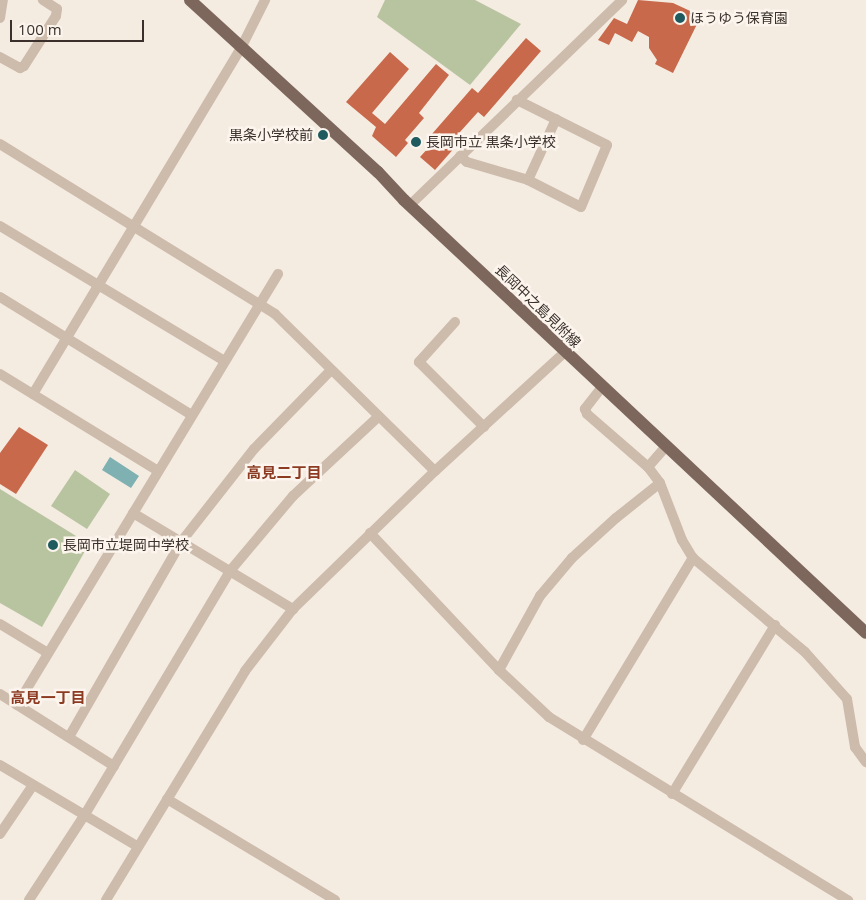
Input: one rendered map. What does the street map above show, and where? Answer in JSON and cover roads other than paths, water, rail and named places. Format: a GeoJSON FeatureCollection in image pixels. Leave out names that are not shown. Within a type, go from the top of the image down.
{"type":"FeatureCollection","features":[{"type":"Feature","properties":{"kind":"main road","name":"長岡中之島見附線"},"geometry":{"type":"LineString","coordinates":[[190,0],[866,633]]}},
{"type":"Feature","properties":{"kind":"street"},"geometry":{"type":"LineString","coordinates":[[0,18],[3,0]]}},
{"type":"Feature","properties":{"kind":"street"},"geometry":{"type":"LineString","coordinates":[[0,57],[20,68],[24,66],[56,16],[57,9],[43,0]]}},
{"type":"Feature","properties":{"kind":"street"},"geometry":{"type":"LineString","coordinates":[[33,394],[241,48],[266,0]]}},
{"type":"Feature","properties":{"kind":"street"},"geometry":{"type":"LineString","coordinates":[[410,205],[622,0]]}},
{"type":"Feature","properties":{"kind":"street"},"geometry":{"type":"LineString","coordinates":[[460,156],[467,162],[528,180],[581,207],[607,145],[517,100]]}},
{"type":"Feature","properties":{"kind":"street"},"geometry":{"type":"LineString","coordinates":[[528,180],[556,119]]}},
{"type":"Feature","properties":{"kind":"street"},"geometry":{"type":"LineString","coordinates":[[0,144],[275,314],[435,471]]}},
{"type":"Feature","properties":{"kind":"street"},"geometry":{"type":"LineString","coordinates":[[0,226],[225,361]]}},
{"type":"Feature","properties":{"kind":"street"},"geometry":{"type":"LineString","coordinates":[[17,705],[278,274]]}},
{"type":"Feature","properties":{"kind":"street"},"geometry":{"type":"LineString","coordinates":[[0,297],[192,415]]}},
{"type":"Feature","properties":{"kind":"street"},"geometry":{"type":"LineString","coordinates":[[455,322],[419,362],[484,427]]}},
{"type":"Feature","properties":{"kind":"street"},"geometry":{"type":"LineString","coordinates":[[106,900],[137,846],[245,671],[293,609],[435,471],[565,352]]}},
{"type":"Feature","properties":{"kind":"street"},"geometry":{"type":"LineString","coordinates":[[69,737],[181,542],[254,449],[331,370]]}},
{"type":"Feature","properties":{"kind":"street"},"geometry":{"type":"LineString","coordinates":[[0,374],[158,470]]}},
{"type":"Feature","properties":{"kind":"street"},"geometry":{"type":"LineString","coordinates":[[602,387],[585,409],[587,414],[648,467],[660,483],[682,540],[693,558],[805,652],[847,699],[855,748],[866,762]]}},
{"type":"Feature","properties":{"kind":"street"},"geometry":{"type":"LineString","coordinates":[[30,900],[84,816],[230,571],[293,496],[378,417]]}},
{"type":"Feature","properties":{"kind":"street"},"geometry":{"type":"LineString","coordinates":[[648,467],[666,446]]}},
{"type":"Feature","properties":{"kind":"street"},"geometry":{"type":"LineString","coordinates":[[498,670],[540,596],[560,572],[616,518],[660,483]]}},
{"type":"Feature","properties":{"kind":"street"},"geometry":{"type":"LineString","coordinates":[[133,513],[293,609]]}},
{"type":"Feature","properties":{"kind":"street"},"geometry":{"type":"LineString","coordinates":[[370,533],[498,670],[549,717],[583,740],[848,900]]}},
{"type":"Feature","properties":{"kind":"street"},"geometry":{"type":"LineString","coordinates":[[583,740],[693,558]]}},
{"type":"Feature","properties":{"kind":"street"},"geometry":{"type":"LineString","coordinates":[[0,624],[48,654]]}},
{"type":"Feature","properties":{"kind":"street"},"geometry":{"type":"LineString","coordinates":[[672,794],[775,625]]}},
{"type":"Feature","properties":{"kind":"street"},"geometry":{"type":"LineString","coordinates":[[0,694],[114,766]]}},
{"type":"Feature","properties":{"kind":"street"},"geometry":{"type":"LineString","coordinates":[[0,765],[137,846]]}},
{"type":"Feature","properties":{"kind":"street"},"geometry":{"type":"LineString","coordinates":[[0,834],[33,785]]}},
{"type":"Feature","properties":{"kind":"street"},"geometry":{"type":"LineString","coordinates":[[167,799],[335,900]]}},
{"type":"Feature","properties":{"kind":"water"},"geometry":{"type":"Polygon","coordinates":[[[110,457],[139,476],[131,488],[102,470],[110,457]]]}},
{"type":"Feature","properties":{"kind":"place","name":"ほうゆう保育園"},"geometry":{"type":"Point","coordinates":[680,18]}},
{"type":"Feature","properties":{"kind":"place","name":"黒条小学校前"},"geometry":{"type":"Point","coordinates":[323,135]}},
{"type":"Feature","properties":{"kind":"place","name":"長岡市立 黒条小学校"},"geometry":{"type":"Point","coordinates":[416,142]}},
{"type":"Feature","properties":{"kind":"place","name":"長岡市立堤岡中学校"},"geometry":{"type":"Point","coordinates":[53,545]}},
{"type":"Feature","properties":{"kind":"district","name":"高見二丁目"},"geometry":{"type":"Point","coordinates":[284,473]}},
{"type":"Feature","properties":{"kind":"district","name":"高見一丁目"},"geometry":{"type":"Point","coordinates":[48,698]}}]}
